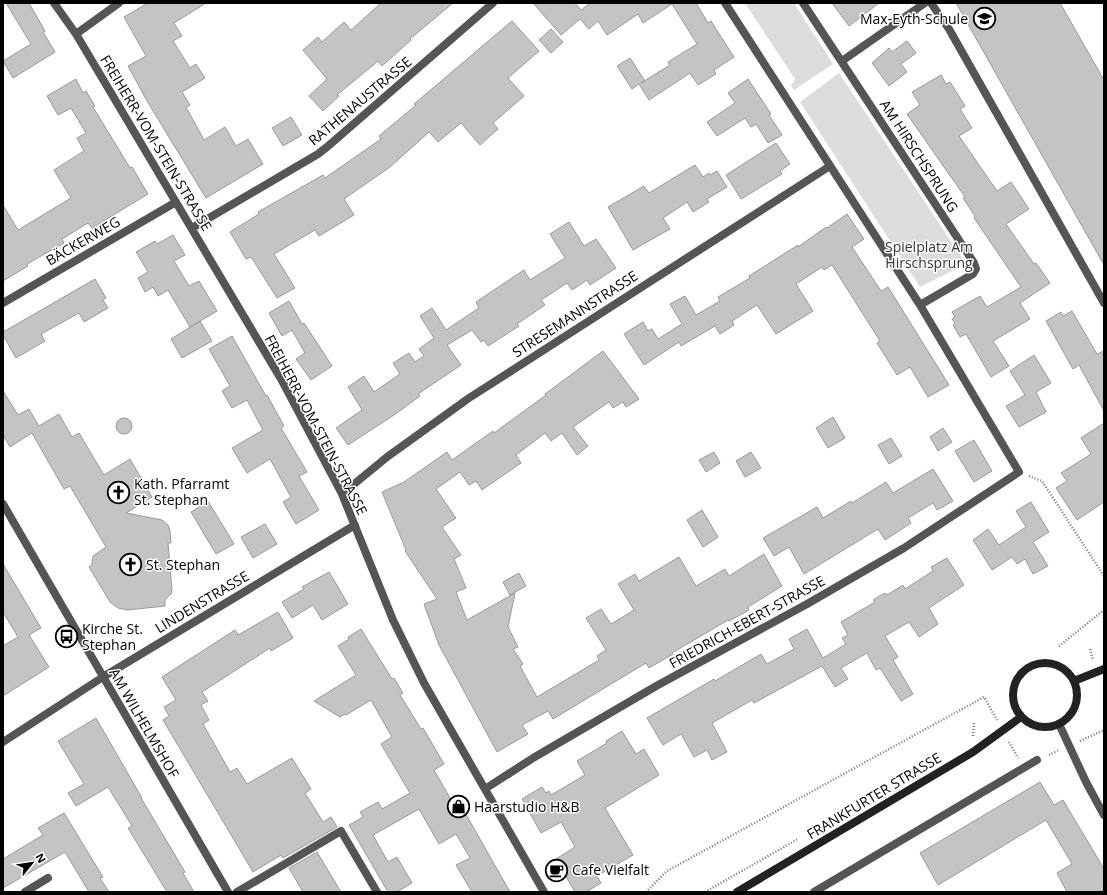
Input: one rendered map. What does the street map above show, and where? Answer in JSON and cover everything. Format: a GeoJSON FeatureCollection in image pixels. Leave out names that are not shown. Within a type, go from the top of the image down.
{"type":"FeatureCollection","features":[{"type":"Feature","properties":{"kind":"street","name":"FREIHERR-VOM-STEIN-STRASSE"},"geometry":{"type":"LineString","coordinates":[[54,3],[76,34],[281,379],[342,494],[390,614],[407,651],[424,684],[544,892]]}},
{"type":"Feature","properties":{"kind":"street"},"geometry":{"type":"LineString","coordinates":[[76,34],[119,3]]}},
{"type":"Feature","properties":{"kind":"street","name":"RATHENAUSTRASSE"},"geometry":{"type":"LineString","coordinates":[[192,228],[318,154],[493,3]]}},
{"type":"Feature","properties":{"kind":"street"},"geometry":{"type":"LineString","coordinates":[[725,3],[920,305],[1019,472]]}},
{"type":"Feature","properties":{"kind":"street","name":"AM HIRSCHSPRUNG"},"geometry":{"type":"LineString","coordinates":[[803,3],[974,263],[976,269],[973,274],[920,305]]}},
{"type":"Feature","properties":{"kind":"street"},"geometry":{"type":"LineString","coordinates":[[842,61],[925,3]]}},
{"type":"Feature","properties":{"kind":"street"},"geometry":{"type":"LineString","coordinates":[[931,3],[949,29],[1104,302]]}},
{"type":"Feature","properties":{"kind":"street","name":"STRESEMANNSTRASSE"},"geometry":{"type":"LineString","coordinates":[[342,494],[387,457],[469,398],[830,166]]}},
{"type":"Feature","properties":{"kind":"street","name":"BÄCKERWEG"},"geometry":{"type":"LineString","coordinates":[[3,303],[176,202]]}},
{"type":"Feature","properties":{"kind":"street","name":"FRIEDRICH-EBERT-STRASSE"},"geometry":{"type":"LineString","coordinates":[[485,789],[533,758],[658,685],[807,604],[904,548],[1019,472]]}},
{"type":"Feature","properties":{"kind":"street","name":"AM WILHELMSHOF"},"geometry":{"type":"LineString","coordinates":[[3,504],[228,892]]}},
{"type":"Feature","properties":{"kind":"street","name":"LINDENSTRASSE"},"geometry":{"type":"LineString","coordinates":[[3,742],[103,677],[355,525]]}},
{"type":"Feature","properties":{"kind":"street"},"geometry":{"type":"LineString","coordinates":[[1048,663],[1059,666],[1068,672],[1074,681],[1077,690],[1075,708],[1070,716],[1059,724],[1045,728],[1036,727],[1021,717],[1015,708],[1012,697],[1014,686],[1019,676],[1027,668],[1037,664],[1048,663]]}},
{"type":"Feature","properties":{"kind":"street"},"geometry":{"type":"LineString","coordinates":[[1074,681],[1104,669]]}},
{"type":"Feature","properties":{"kind":"street","name":"FRANKFURTER STRASSE"},"geometry":{"type":"LineString","coordinates":[[737,892],[972,752],[1021,717]]}},
{"type":"Feature","properties":{"kind":"street"},"geometry":{"type":"LineString","coordinates":[[1059,724],[1086,782],[1104,815]]}},
{"type":"Feature","properties":{"kind":"street"},"geometry":{"type":"LineString","coordinates":[[814,892],[1037,760]]}},
{"type":"Feature","properties":{"kind":"street"},"geometry":{"type":"LineString","coordinates":[[237,892],[341,831],[377,892]]}},
{"type":"Feature","properties":{"kind":"street"},"geometry":{"type":"LineString","coordinates":[[25,892],[48,878]]}},
{"type":"Feature","properties":{"kind":"path"},"geometry":{"type":"LineString","coordinates":[[1019,472],[1042,481],[1104,576]]}},
{"type":"Feature","properties":{"kind":"path"},"geometry":{"type":"LineString","coordinates":[[1059,646],[1104,610]]}},
{"type":"Feature","properties":{"kind":"path"},"geometry":{"type":"LineString","coordinates":[[646,892],[667,871],[984,697]]}},
{"type":"Feature","properties":{"kind":"path"},"geometry":{"type":"LineString","coordinates":[[973,737],[974,723]]}},
{"type":"Feature","properties":{"kind":"green space"},"geometry":{"type":"Polygon","coordinates":[[[745,3],[794,3],[833,64],[794,90],[791,86],[795,79],[745,3]]]}},
{"type":"Feature","properties":{"kind":"green space","name":"Spielplatz Am Hirschsprung"},"geometry":{"type":"Polygon","coordinates":[[[839,73],[966,264],[920,287],[800,102],[839,73]]]}},
{"type":"Feature","properties":{"kind":"building"},"geometry":{"type":"Polygon","coordinates":[[[6,3],[29,3],[45,31],[43,32],[55,52],[13,78],[3,61],[31,44],[6,3]]]}},
{"type":"Feature","properties":{"kind":"building"},"geometry":{"type":"Polygon","coordinates":[[[148,3],[206,3],[174,23],[182,36],[173,41],[190,68],[196,64],[205,78],[182,92],[190,105],[186,107],[204,140],[225,127],[236,146],[248,139],[263,164],[206,198],[147,101],[128,66],[146,56],[124,17],[148,3]]]}},
{"type":"Feature","properties":{"kind":"building"},"geometry":{"type":"Polygon","coordinates":[[[381,3],[453,3],[410,39],[411,40],[382,66],[378,61],[337,95],[339,96],[323,111],[309,96],[327,79],[303,50],[318,37],[322,42],[344,22],[351,30],[381,3]]]}},
{"type":"Feature","properties":{"kind":"building"},"geometry":{"type":"Polygon","coordinates":[[[533,3],[575,3],[581,10],[590,3],[696,3],[708,23],[711,21],[734,57],[714,70],[716,74],[698,85],[690,73],[649,100],[639,84],[632,89],[617,66],[630,58],[645,81],[670,65],[668,62],[697,44],[672,4],[643,23],[638,14],[607,35],[598,21],[589,29],[580,19],[561,35],[533,3]]]}},
{"type":"Feature","properties":{"kind":"building"},"geometry":{"type":"Polygon","coordinates":[[[832,3],[879,3],[849,26],[832,3]]]}},
{"type":"Feature","properties":{"kind":"building"},"geometry":{"type":"Polygon","coordinates":[[[956,3],[1060,3],[1104,80],[1104,265],[956,3]]]}},
{"type":"Feature","properties":{"kind":"building"},"geometry":{"type":"Polygon","coordinates":[[[512,21],[539,51],[508,78],[524,96],[493,123],[498,129],[480,145],[461,123],[438,142],[429,132],[390,167],[344,199],[354,215],[319,236],[315,230],[274,254],[295,288],[277,298],[251,257],[246,259],[230,232],[259,214],[258,212],[323,175],[325,178],[381,139],[379,136],[416,105],[414,104],[512,21]]]}},
{"type":"Feature","properties":{"kind":"building"},"geometry":{"type":"Polygon","coordinates":[[[551,29],[563,42],[551,53],[539,40],[551,29]]]}},
{"type":"Feature","properties":{"kind":"building"},"geometry":{"type":"Polygon","coordinates":[[[907,41],[916,53],[901,64],[907,72],[889,86],[872,63],[889,48],[892,52],[907,41]]]}},
{"type":"Feature","properties":{"kind":"building"},"geometry":{"type":"Polygon","coordinates":[[[941,75],[946,84],[950,82],[965,106],[960,109],[972,128],[959,136],[997,191],[1011,182],[1029,209],[1006,224],[1034,264],[1036,263],[1050,283],[1020,303],[1030,319],[993,341],[1009,366],[991,377],[966,334],[960,337],[953,325],[955,323],[952,319],[955,317],[952,312],[980,296],[987,307],[1021,287],[974,218],[975,216],[963,198],[965,197],[907,114],[920,105],[912,92],[941,75]]]}},
{"type":"Feature","properties":{"kind":"building"},"geometry":{"type":"Polygon","coordinates":[[[76,79],[83,93],[86,91],[95,106],[93,107],[130,168],[132,167],[148,194],[92,228],[88,223],[62,239],[64,243],[27,264],[28,266],[3,281],[3,205],[18,230],[71,198],[54,170],[84,151],[77,138],[86,133],[71,108],[58,115],[47,96],[76,79]]]}},
{"type":"Feature","properties":{"kind":"building"},"geometry":{"type":"Polygon","coordinates":[[[748,79],[771,114],[769,115],[782,135],[768,143],[756,124],[751,127],[745,118],[717,136],[707,122],[735,103],[728,93],[748,79]]]}},
{"type":"Feature","properties":{"kind":"building"},"geometry":{"type":"Polygon","coordinates":[[[291,117],[302,135],[283,146],[272,128],[291,117]]]}},
{"type":"Feature","properties":{"kind":"building"},"geometry":{"type":"Polygon","coordinates":[[[776,143],[790,164],[780,171],[782,174],[741,199],[726,175],[776,143]]]}},
{"type":"Feature","properties":{"kind":"building"},"geometry":{"type":"Polygon","coordinates":[[[695,165],[703,177],[709,173],[710,175],[717,171],[727,187],[707,199],[709,202],[693,212],[687,202],[663,218],[670,229],[633,250],[608,207],[644,186],[649,193],[695,165]]]}},
{"type":"Feature","properties":{"kind":"building"},"geometry":{"type":"Polygon","coordinates":[[[847,214],[864,239],[852,247],[881,291],[888,287],[949,385],[928,397],[910,367],[897,375],[877,343],[880,341],[832,265],[824,270],[822,267],[796,284],[813,311],[776,334],[757,305],[732,321],[734,325],[720,334],[715,326],[681,346],[679,342],[644,365],[624,334],[643,322],[648,331],[652,329],[658,339],[682,324],[670,304],[685,296],[696,315],[720,301],[718,297],[750,278],[749,276],[798,245],[798,247],[847,214]]]}},
{"type":"Feature","properties":{"kind":"building"},"geometry":{"type":"Polygon","coordinates":[[[569,222],[584,246],[596,239],[616,268],[590,285],[587,280],[572,290],[567,283],[541,300],[545,305],[517,324],[519,326],[488,346],[484,340],[481,342],[472,330],[447,345],[461,365],[418,394],[420,396],[394,415],[348,445],[336,428],[362,410],[348,387],[364,376],[374,392],[400,374],[393,363],[409,353],[415,362],[424,356],[419,349],[434,338],[420,316],[432,308],[446,330],[479,308],[476,302],[524,270],[530,280],[565,258],[550,234],[569,222]]]}},
{"type":"Feature","properties":{"kind":"building"},"geometry":{"type":"Polygon","coordinates":[[[173,235],[185,255],[174,261],[189,286],[199,281],[217,311],[190,327],[168,290],[158,296],[153,287],[145,292],[138,278],[148,272],[136,252],[155,241],[157,244],[173,235]]]}},
{"type":"Feature","properties":{"kind":"building"},"geometry":{"type":"Polygon","coordinates":[[[95,279],[106,298],[103,300],[108,308],[84,322],[79,313],[41,334],[45,341],[16,358],[3,335],[3,332],[95,279]]]}},
{"type":"Feature","properties":{"kind":"building"},"geometry":{"type":"Polygon","coordinates":[[[289,301],[302,324],[304,323],[332,366],[311,380],[296,359],[305,353],[292,330],[282,336],[269,313],[289,301]]]}},
{"type":"Feature","properties":{"kind":"building"},"geometry":{"type":"Polygon","coordinates":[[[1072,311],[1097,354],[1104,351],[1104,411],[1079,365],[1073,369],[1046,321],[1061,312],[1063,316],[1072,311]]]}},
{"type":"Feature","properties":{"kind":"building"},"geometry":{"type":"Polygon","coordinates":[[[200,321],[212,341],[182,358],[171,339],[200,321]]]}},
{"type":"Feature","properties":{"kind":"building"},"geometry":{"type":"Polygon","coordinates":[[[232,336],[266,396],[267,395],[284,426],[281,428],[307,472],[299,476],[319,510],[296,524],[283,502],[291,497],[270,459],[247,473],[232,448],[263,430],[247,400],[232,408],[222,391],[230,386],[209,349],[232,336]]]}},
{"type":"Feature","properties":{"kind":"building"},"geometry":{"type":"Polygon","coordinates":[[[603,351],[639,399],[626,407],[623,402],[613,408],[609,402],[573,427],[588,446],[577,455],[562,433],[551,441],[545,433],[516,455],[521,463],[482,490],[476,481],[469,485],[460,472],[436,489],[456,518],[442,527],[461,555],[454,559],[466,588],[456,592],[467,620],[515,593],[508,627],[518,647],[513,649],[523,664],[520,666],[537,697],[599,660],[597,656],[606,650],[586,618],[601,609],[611,624],[634,610],[618,584],[635,574],[639,581],[679,557],[696,586],[725,569],[729,576],[764,554],[782,586],[748,607],[749,610],[729,621],[728,620],[649,668],[646,663],[553,719],[548,711],[522,725],[528,734],[497,752],[439,645],[424,604],[437,599],[405,551],[406,550],[382,492],[404,482],[447,452],[452,460],[493,431],[494,433],[603,351]]]}},
{"type":"Feature","properties":{"kind":"building"},"geometry":{"type":"Polygon","coordinates":[[[1034,355],[1051,383],[1036,392],[1046,412],[1019,427],[1006,406],[1025,395],[1010,371],[1034,355]]]}},
{"type":"Feature","properties":{"kind":"building"},"geometry":{"type":"Polygon","coordinates":[[[3,391],[18,415],[29,409],[39,426],[59,414],[72,437],[79,433],[104,475],[130,459],[152,497],[126,513],[162,520],[168,525],[170,531],[171,543],[168,543],[172,590],[171,594],[165,600],[165,606],[127,610],[118,608],[110,602],[89,567],[92,565],[93,556],[106,547],[70,486],[64,489],[32,433],[10,447],[3,435],[3,391]]]}},
{"type":"Feature","properties":{"kind":"building"},"geometry":{"type":"Polygon","coordinates":[[[833,417],[845,438],[828,448],[816,428],[833,417]]]}},
{"type":"Feature","properties":{"kind":"building"},"geometry":{"type":"Polygon","coordinates":[[[121,418],[127,418],[132,423],[130,432],[127,434],[121,434],[116,429],[116,423],[121,418]]]}},
{"type":"Feature","properties":{"kind":"building"},"geometry":{"type":"Polygon","coordinates":[[[1104,423],[1104,502],[1077,520],[1056,488],[1067,481],[1061,473],[1091,454],[1081,438],[1104,423]]]}},
{"type":"Feature","properties":{"kind":"building"},"geometry":{"type":"Polygon","coordinates":[[[943,428],[952,442],[938,451],[930,437],[943,428]]]}},
{"type":"Feature","properties":{"kind":"building"},"geometry":{"type":"Polygon","coordinates":[[[891,438],[902,456],[889,464],[878,445],[891,438]]]}},
{"type":"Feature","properties":{"kind":"building"},"geometry":{"type":"Polygon","coordinates":[[[974,440],[992,471],[974,482],[955,451],[974,440]]]}},
{"type":"Feature","properties":{"kind":"building"},"geometry":{"type":"Polygon","coordinates":[[[714,452],[720,463],[706,472],[699,460],[714,452]]]}},
{"type":"Feature","properties":{"kind":"building"},"geometry":{"type":"Polygon","coordinates":[[[751,452],[761,468],[745,477],[736,461],[751,452]]]}},
{"type":"Feature","properties":{"kind":"building"},"geometry":{"type":"Polygon","coordinates":[[[933,469],[953,501],[937,510],[933,503],[908,518],[911,523],[885,540],[878,529],[804,574],[789,547],[774,556],[763,538],[817,507],[823,518],[851,501],[852,503],[886,482],[893,493],[933,469]]]}},
{"type":"Feature","properties":{"kind":"building"},"geometry":{"type":"Polygon","coordinates":[[[208,501],[234,544],[216,554],[191,512],[208,501]]]}},
{"type":"Feature","properties":{"kind":"building"},"geometry":{"type":"Polygon","coordinates":[[[1031,502],[1049,532],[1033,542],[1048,566],[1033,574],[1025,559],[1017,564],[1012,557],[992,570],[973,540],[988,529],[999,545],[1026,527],[1016,511],[1031,502]]]}},
{"type":"Feature","properties":{"kind":"building"},"geometry":{"type":"Polygon","coordinates":[[[702,510],[718,537],[703,547],[687,520],[702,510]]]}},
{"type":"Feature","properties":{"kind":"building"},"geometry":{"type":"Polygon","coordinates":[[[265,524],[277,544],[253,558],[241,537],[265,524]]]}},
{"type":"Feature","properties":{"kind":"building"},"geometry":{"type":"Polygon","coordinates":[[[947,558],[964,585],[929,608],[938,624],[919,637],[909,622],[885,636],[898,657],[893,660],[913,694],[901,701],[880,668],[876,670],[867,653],[841,668],[848,679],[835,687],[822,666],[754,703],[752,700],[712,723],[727,752],[712,760],[707,750],[694,757],[681,734],[663,745],[647,718],[714,679],[715,681],[761,654],[767,664],[794,649],[789,639],[807,629],[823,658],[846,644],[842,638],[848,635],[841,622],[875,602],[873,600],[885,593],[887,595],[903,585],[905,589],[933,571],[931,567],[947,558]]]}},
{"type":"Feature","properties":{"kind":"building"},"geometry":{"type":"Polygon","coordinates":[[[3,564],[41,628],[29,635],[49,667],[3,696],[3,646],[18,637],[3,612],[3,564]]]}},
{"type":"Feature","properties":{"kind":"building"},"geometry":{"type":"Polygon","coordinates":[[[329,572],[348,604],[322,620],[313,605],[292,618],[282,602],[304,589],[302,587],[329,572]]]}},
{"type":"Feature","properties":{"kind":"building"},"geometry":{"type":"Polygon","coordinates":[[[519,573],[526,586],[510,595],[503,582],[519,573]]]}},
{"type":"Feature","properties":{"kind":"building"},"geometry":{"type":"Polygon","coordinates":[[[278,612],[293,638],[271,651],[270,648],[202,692],[208,701],[201,705],[209,720],[203,724],[230,772],[237,768],[247,784],[292,758],[311,789],[305,793],[323,822],[331,817],[337,827],[283,858],[281,855],[253,872],[163,720],[169,716],[164,707],[176,700],[162,677],[235,630],[238,635],[278,612]]]}},
{"type":"Feature","properties":{"kind":"building"},"geometry":{"type":"Polygon","coordinates":[[[361,629],[392,679],[394,678],[403,693],[400,695],[421,729],[423,728],[444,764],[434,770],[454,805],[459,802],[510,892],[472,892],[456,865],[470,858],[456,834],[439,844],[419,809],[373,835],[388,862],[397,857],[412,883],[397,892],[388,892],[349,825],[363,817],[360,812],[378,802],[382,809],[410,793],[381,744],[392,737],[371,700],[340,717],[314,701],[356,675],[338,646],[349,639],[348,637],[361,629]]]}},
{"type":"Feature","properties":{"kind":"building"},"geometry":{"type":"Polygon","coordinates":[[[96,718],[185,872],[183,873],[194,892],[167,892],[128,828],[132,826],[108,787],[76,806],[68,793],[84,784],[58,741],[96,718]]]}},
{"type":"Feature","properties":{"kind":"building"},"geometry":{"type":"Polygon","coordinates":[[[622,731],[636,754],[644,749],[659,775],[605,808],[633,855],[597,876],[601,883],[586,892],[575,892],[556,859],[575,847],[561,822],[541,833],[522,799],[542,787],[546,793],[549,791],[551,795],[585,775],[577,761],[607,743],[606,741],[622,731]]]}},
{"type":"Feature","properties":{"kind":"building"},"geometry":{"type":"Polygon","coordinates":[[[1040,782],[1054,805],[1063,800],[1104,869],[1104,892],[1067,892],[1057,873],[1072,864],[1046,820],[938,885],[920,853],[1040,782]]]}},
{"type":"Feature","properties":{"kind":"building"},"geometry":{"type":"Polygon","coordinates":[[[64,813],[103,877],[100,878],[109,892],[89,892],[65,852],[3,888],[3,859],[43,835],[38,828],[64,813]]]}},
{"type":"Feature","properties":{"kind":"building"},"geometry":{"type":"Polygon","coordinates":[[[317,852],[341,892],[303,892],[289,868],[317,852]]]}},
{"type":"Feature","properties":{"kind":"place","name":"Max-Eyth-Schule"},"geometry":{"type":"Point","coordinates":[984,19]}},
{"type":"Feature","properties":{"kind":"place","name":"Kath. Pfarramt St. Stephan"},"geometry":{"type":"Point","coordinates":[119,492]}},
{"type":"Feature","properties":{"kind":"place","name":"St. Stephan"},"geometry":{"type":"Point","coordinates":[131,565]}},
{"type":"Feature","properties":{"kind":"place","name":"Kirche St. Stephan"},"geometry":{"type":"Point","coordinates":[66,637]}},
{"type":"Feature","properties":{"kind":"place","name":"Haarstudio H&B"},"geometry":{"type":"Point","coordinates":[458,807]}},
{"type":"Feature","properties":{"kind":"place","name":"Cafe Vielfalt"},"geometry":{"type":"Point","coordinates":[556,870]}}]}
